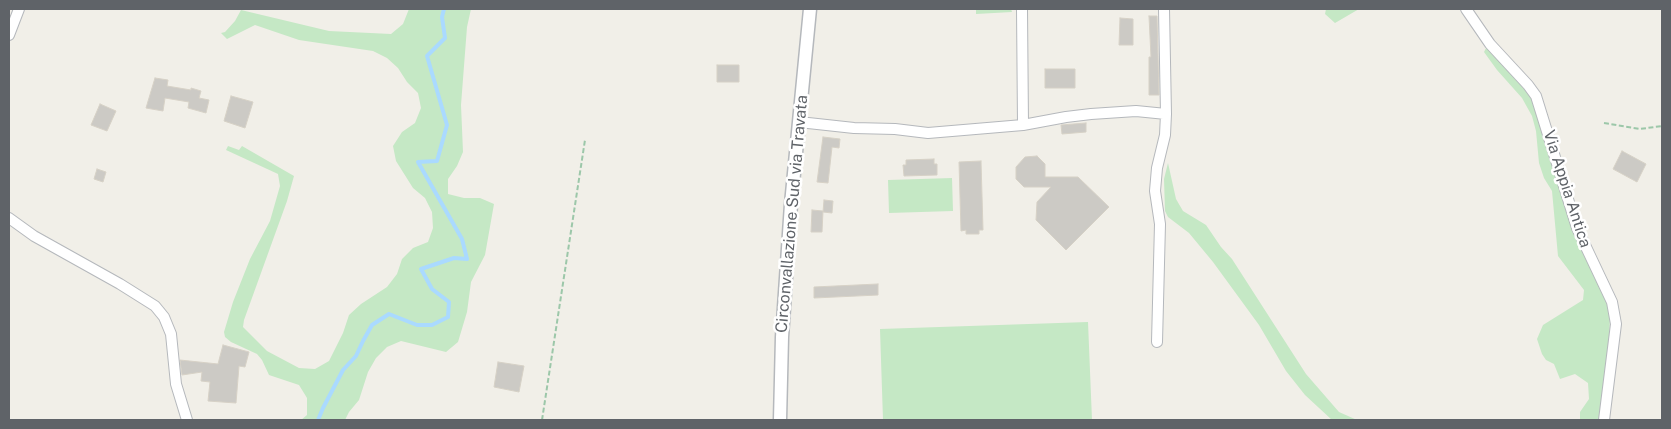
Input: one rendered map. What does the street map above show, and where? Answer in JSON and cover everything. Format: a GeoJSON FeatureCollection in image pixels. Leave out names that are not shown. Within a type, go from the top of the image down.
{"type":"FeatureCollection","features":[{"type":"Feature","properties":{"kind":"street"},"geometry":{"type":"LineString","coordinates":[[9,36],[19,9]]}},
{"type":"Feature","properties":{"kind":"street","name":"Circonvallazione Sud via Travata"},"geometry":{"type":"LineString","coordinates":[[780,420],[782,337],[810,9]]}},
{"type":"Feature","properties":{"kind":"street"},"geometry":{"type":"LineString","coordinates":[[1022,9],[1023,125]]}},
{"type":"Feature","properties":{"kind":"street"},"geometry":{"type":"LineString","coordinates":[[1158,342],[1160,224],[1156,191],[1157,168],[1165,135],[1166,114],[1164,9]]}},
{"type":"Feature","properties":{"kind":"street","name":"Via Appia Antica"},"geometry":{"type":"LineString","coordinates":[[1466,9],[1490,44],[1536,96],[1577,228],[1612,302],[1616,324],[1604,420]]}},
{"type":"Feature","properties":{"kind":"street"},"geometry":{"type":"LineString","coordinates":[[799,122],[928,133],[1023,125],[1066,116],[1091,114],[1136,111],[1166,114]]}},
{"type":"Feature","properties":{"kind":"street"},"geometry":{"type":"LineString","coordinates":[[9,218],[34,236],[120,284],[155,306],[164,317],[171,334],[176,384],[188,420]]}},
{"type":"Feature","properties":{"kind":"path"},"geometry":{"type":"LineString","coordinates":[[1604,123],[1640,129],[1662,126]]}},
{"type":"Feature","properties":{"kind":"path"},"geometry":{"type":"LineString","coordinates":[[542,420],[585,140]]}},
{"type":"Feature","properties":{"kind":"green space"},"geometry":{"type":"Polygon","coordinates":[[[409,9],[471,9],[467,27],[461,105],[463,152],[457,166],[448,179],[448,194],[464,198],[480,198],[494,204],[485,255],[471,282],[467,312],[458,342],[446,352],[401,341],[387,347],[376,358],[368,372],[359,400],[345,420],[301,420],[307,415],[307,398],[299,385],[269,375],[257,354],[231,342],[225,337],[224,332],[233,302],[250,259],[270,221],[280,186],[278,174],[226,150],[228,146],[239,150],[242,146],[294,176],[243,327],[267,351],[299,368],[315,369],[329,361],[343,333],[349,315],[361,304],[387,287],[397,274],[402,259],[413,248],[428,242],[433,228],[432,212],[425,198],[413,188],[396,161],[393,146],[402,132],[415,123],[421,108],[418,93],[407,82],[398,68],[387,58],[373,51],[299,40],[255,25],[227,39],[221,33],[225,32],[235,21],[241,10],[329,31],[391,34],[403,24],[409,9]]]}},
{"type":"Feature","properties":{"kind":"green space"},"geometry":{"type":"Polygon","coordinates":[[[976,9],[1011,9],[1012,12],[976,14],[976,9]]]}},
{"type":"Feature","properties":{"kind":"green space"},"geometry":{"type":"Polygon","coordinates":[[[1326,9],[1359,9],[1335,23],[1325,14],[1326,9]]]}},
{"type":"Feature","properties":{"kind":"green space"},"geometry":{"type":"Polygon","coordinates":[[[1487,46],[1531,97],[1602,287],[1610,316],[1609,345],[1600,420],[1580,420],[1580,412],[1589,399],[1588,383],[1575,374],[1560,379],[1554,364],[1546,360],[1542,354],[1537,339],[1543,325],[1583,300],[1584,290],[1558,256],[1552,191],[1544,178],[1539,163],[1536,131],[1532,116],[1522,98],[1484,52],[1487,46]]]}},
{"type":"Feature","properties":{"kind":"green space"},"geometry":{"type":"Polygon","coordinates":[[[1168,163],[1176,199],[1183,211],[1206,225],[1232,259],[1306,374],[1339,412],[1357,420],[1332,420],[1305,395],[1286,371],[1259,325],[1213,262],[1189,233],[1168,217],[1165,211],[1164,179],[1168,163]]]}},
{"type":"Feature","properties":{"kind":"green space"},"geometry":{"type":"Polygon","coordinates":[[[952,178],[953,211],[889,213],[888,180],[952,178]]]}},
{"type":"Feature","properties":{"kind":"green space"},"geometry":{"type":"Polygon","coordinates":[[[1088,322],[1092,420],[883,420],[880,329],[1088,322]]]}},
{"type":"Feature","properties":{"kind":"building"},"geometry":{"type":"Polygon","coordinates":[[[1149,16],[1157,16],[1159,95],[1149,95],[1149,57],[1151,57],[1149,16]]]}},
{"type":"Feature","properties":{"kind":"building"},"geometry":{"type":"Polygon","coordinates":[[[1120,18],[1133,19],[1133,45],[1119,45],[1120,18]]]}},
{"type":"Feature","properties":{"kind":"building"},"geometry":{"type":"Polygon","coordinates":[[[717,65],[739,65],[739,82],[717,82],[717,65]]]}},
{"type":"Feature","properties":{"kind":"building"},"geometry":{"type":"Polygon","coordinates":[[[1045,69],[1075,69],[1075,88],[1045,88],[1045,69]]]}},
{"type":"Feature","properties":{"kind":"building"},"geometry":{"type":"Polygon","coordinates":[[[155,78],[168,80],[167,86],[191,90],[191,88],[201,91],[199,98],[209,100],[206,113],[188,108],[189,102],[165,98],[163,111],[146,108],[155,78]]]}},
{"type":"Feature","properties":{"kind":"building"},"geometry":{"type":"Polygon","coordinates":[[[231,96],[253,102],[245,128],[224,121],[231,96]]]}},
{"type":"Feature","properties":{"kind":"building"},"geometry":{"type":"Polygon","coordinates":[[[100,104],[116,111],[107,131],[91,125],[100,104]]]}},
{"type":"Feature","properties":{"kind":"building"},"geometry":{"type":"Polygon","coordinates":[[[1086,123],[1086,132],[1062,134],[1061,125],[1086,123]]]}},
{"type":"Feature","properties":{"kind":"building"},"geometry":{"type":"Polygon","coordinates":[[[823,137],[840,139],[839,148],[832,147],[828,183],[817,182],[823,137]]]}},
{"type":"Feature","properties":{"kind":"building"},"geometry":{"type":"Polygon","coordinates":[[[1622,151],[1646,164],[1637,182],[1613,169],[1622,151]]]}},
{"type":"Feature","properties":{"kind":"building"},"geometry":{"type":"Polygon","coordinates":[[[1037,156],[1045,164],[1045,177],[1078,177],[1109,207],[1066,250],[1036,220],[1037,202],[1051,187],[1024,187],[1016,179],[1016,167],[1025,157],[1037,156]]]}},
{"type":"Feature","properties":{"kind":"building"},"geometry":{"type":"Polygon","coordinates":[[[934,159],[934,164],[937,164],[937,175],[904,176],[903,165],[906,165],[906,160],[934,159]]]}},
{"type":"Feature","properties":{"kind":"building"},"geometry":{"type":"Polygon","coordinates":[[[981,161],[983,230],[979,230],[979,234],[966,234],[966,230],[961,231],[959,162],[981,161]]]}},
{"type":"Feature","properties":{"kind":"building"},"geometry":{"type":"Polygon","coordinates":[[[97,169],[106,172],[103,182],[94,179],[97,169]]]}},
{"type":"Feature","properties":{"kind":"building"},"geometry":{"type":"Polygon","coordinates":[[[824,200],[833,201],[832,213],[823,212],[824,200]]]}},
{"type":"Feature","properties":{"kind":"building"},"geometry":{"type":"Polygon","coordinates":[[[812,210],[823,211],[822,232],[811,232],[812,210]]]}},
{"type":"Feature","properties":{"kind":"building"},"geometry":{"type":"Polygon","coordinates":[[[878,284],[878,295],[814,298],[814,287],[878,284]]]}},
{"type":"Feature","properties":{"kind":"building"},"geometry":{"type":"Polygon","coordinates":[[[223,345],[249,352],[245,367],[239,366],[236,403],[208,401],[210,382],[201,381],[202,372],[182,375],[180,360],[218,364],[223,345]]]}},
{"type":"Feature","properties":{"kind":"building"},"geometry":{"type":"Polygon","coordinates":[[[498,362],[524,366],[519,392],[494,387],[498,362]]]}},
{"type":"Feature","properties":{"kind":"waterway"},"geometry":{"type":"LineString","coordinates":[[318,420],[343,370],[356,356],[372,325],[389,314],[417,325],[432,325],[448,317],[449,302],[432,289],[421,269],[454,258],[467,259],[462,239],[418,162],[437,161],[447,125],[427,56],[445,38],[442,17],[444,9]]}}]}
